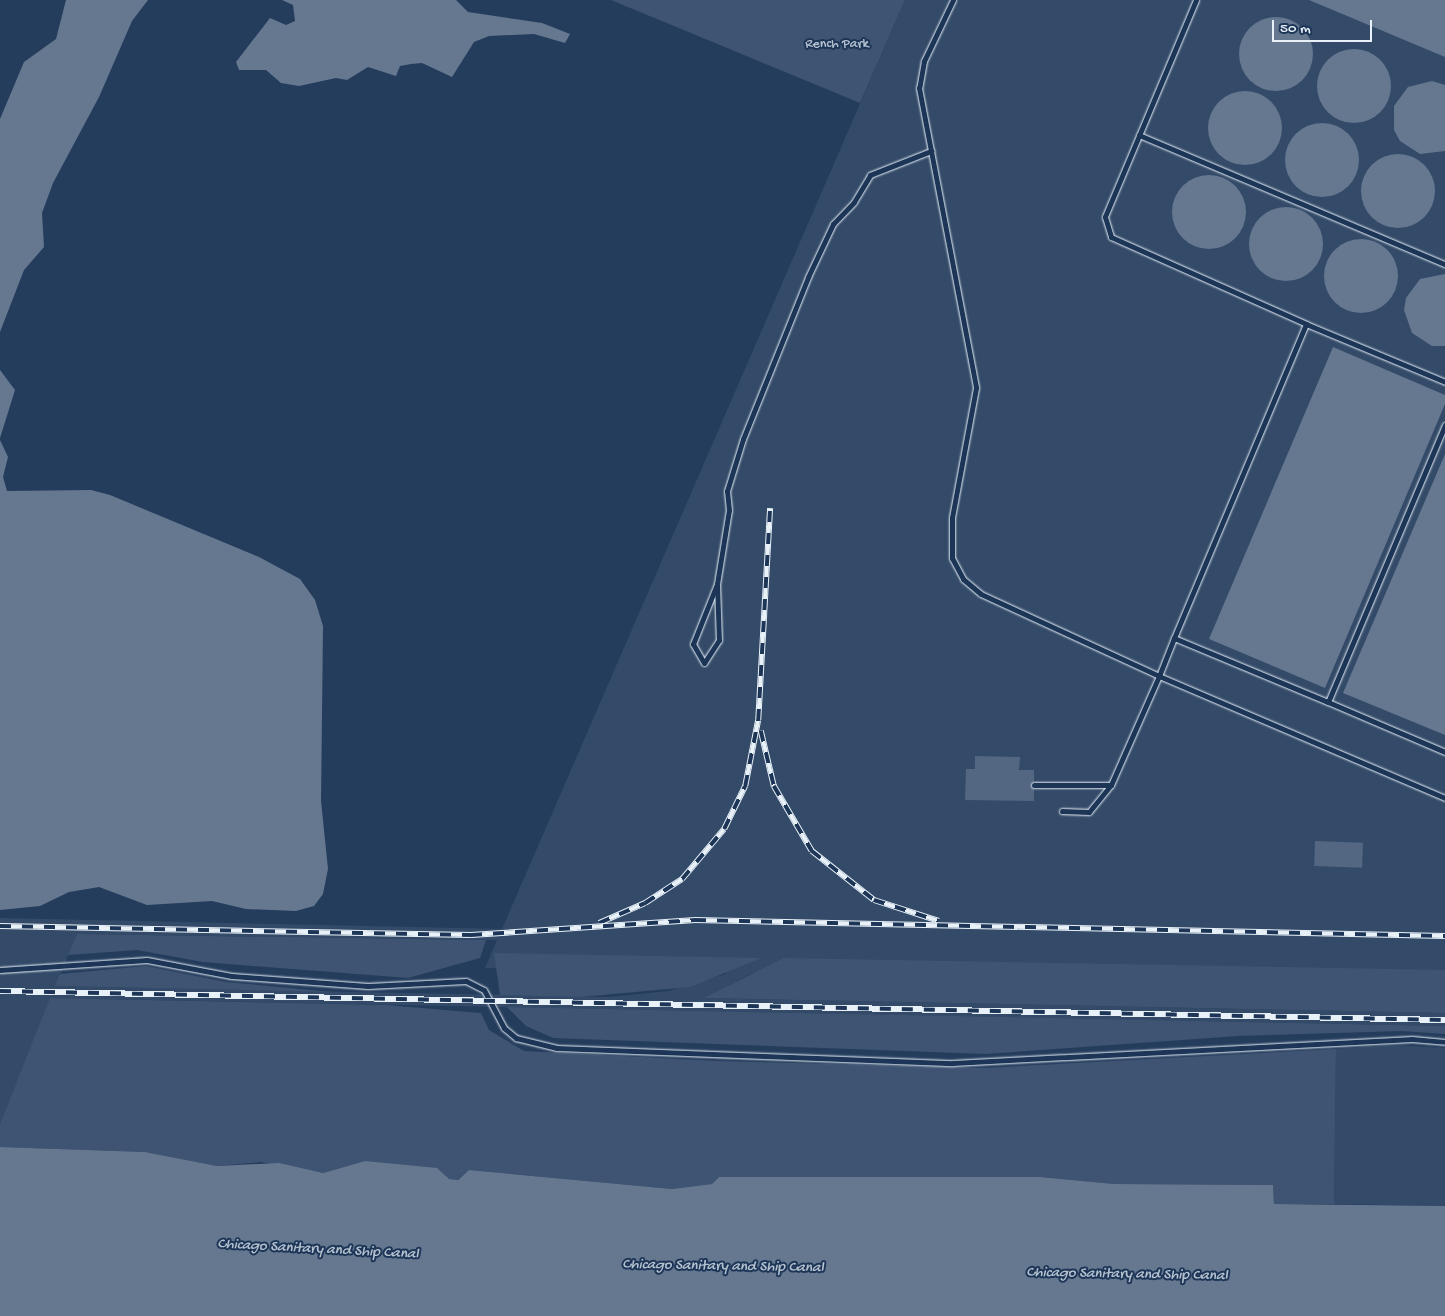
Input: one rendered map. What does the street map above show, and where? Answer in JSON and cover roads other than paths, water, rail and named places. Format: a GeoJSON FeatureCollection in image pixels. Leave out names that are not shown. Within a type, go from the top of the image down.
{"type":"FeatureCollection","features":[{"type":"Feature","properties":{"kind":"lane"},"geometry":{"type":"LineString","coordinates":[[952,0],[924,61],[919,88],[976,388],[952,518],[952,558],[963,579],[981,594],[1159,676],[1445,798]]}},
{"type":"Feature","properties":{"kind":"lane"},"geometry":{"type":"LineString","coordinates":[[1196,0],[1105,217],[1111,237],[1306,324],[1445,382]]}},
{"type":"Feature","properties":{"kind":"lane"},"geometry":{"type":"LineString","coordinates":[[1139,135],[1445,264]]}},
{"type":"Feature","properties":{"kind":"lane"},"geometry":{"type":"LineString","coordinates":[[717,584],[719,640],[704,663],[693,644],[717,584],[730,510],[727,491],[742,439],[833,224],[854,202],[870,175],[931,151]]}},
{"type":"Feature","properties":{"kind":"lane"},"geometry":{"type":"LineString","coordinates":[[1062,811],[1089,812],[1111,784],[1159,676],[1306,324]]}},
{"type":"Feature","properties":{"kind":"lane"},"geometry":{"type":"LineString","coordinates":[[1328,702],[1445,425]]}},
{"type":"Feature","properties":{"kind":"lane"},"geometry":{"type":"LineString","coordinates":[[1174,638],[1445,752]]}},
{"type":"Feature","properties":{"kind":"lane"},"geometry":{"type":"LineString","coordinates":[[1034,784],[1111,784]]}},
{"type":"Feature","properties":{"kind":"lane"},"geometry":{"type":"LineString","coordinates":[[0,970],[147,960],[232,976],[368,986],[466,981],[484,990],[504,1028],[516,1038],[557,1048],[954,1063],[1402,1039],[1445,1042]]}},
{"type":"Feature","properties":{"kind":"water"},"geometry":{"type":"Polygon","coordinates":[[[66,0],[148,0],[132,21],[99,97],[53,183],[42,213],[44,247],[24,270],[0,332],[0,119],[24,62],[56,39],[66,0]]]}},
{"type":"Feature","properties":{"kind":"water"},"geometry":{"type":"Polygon","coordinates":[[[282,0],[456,0],[468,12],[542,23],[570,34],[565,43],[534,34],[489,36],[474,42],[452,77],[422,63],[400,66],[396,76],[368,67],[347,80],[336,78],[299,86],[281,83],[266,70],[239,70],[236,62],[270,18],[286,25],[295,21],[293,5],[282,0]]]}},
{"type":"Feature","properties":{"kind":"water"},"geometry":{"type":"Polygon","coordinates":[[[1309,0],[1445,0],[1445,57],[1309,0]]]}},
{"type":"Feature","properties":{"kind":"water"},"geometry":{"type":"Polygon","coordinates":[[[1276,17],[1290,20],[1302,28],[1310,40],[1313,54],[1310,68],[1302,80],[1290,88],[1276,91],[1262,88],[1250,80],[1242,68],[1239,54],[1242,40],[1250,28],[1262,20],[1276,17]]]}},
{"type":"Feature","properties":{"kind":"water"},"geometry":{"type":"Polygon","coordinates":[[[1354,49],[1368,52],[1380,60],[1388,72],[1391,86],[1388,100],[1380,112],[1368,120],[1354,123],[1340,120],[1328,112],[1320,100],[1317,86],[1320,72],[1328,60],[1340,52],[1354,49]]]}},
{"type":"Feature","properties":{"kind":"water"},"geometry":{"type":"Polygon","coordinates":[[[1432,81],[1445,85],[1445,151],[1420,154],[1400,141],[1394,130],[1394,106],[1408,87],[1432,81]]]}},
{"type":"Feature","properties":{"kind":"water"},"geometry":{"type":"Polygon","coordinates":[[[1245,91],[1259,94],[1271,102],[1279,114],[1282,128],[1279,142],[1271,154],[1259,162],[1245,165],[1231,162],[1219,154],[1211,142],[1208,128],[1211,114],[1219,102],[1231,94],[1245,91]]]}},
{"type":"Feature","properties":{"kind":"water"},"geometry":{"type":"Polygon","coordinates":[[[1322,123],[1336,126],[1348,134],[1356,146],[1359,160],[1356,174],[1348,186],[1336,194],[1322,197],[1308,194],[1296,186],[1288,174],[1285,160],[1288,146],[1296,134],[1308,126],[1322,123]]]}},
{"type":"Feature","properties":{"kind":"water"},"geometry":{"type":"Polygon","coordinates":[[[1398,154],[1412,157],[1424,165],[1432,177],[1435,191],[1432,205],[1424,217],[1412,225],[1398,228],[1384,225],[1372,217],[1364,205],[1361,191],[1364,177],[1372,165],[1384,157],[1398,154]]]}},
{"type":"Feature","properties":{"kind":"water"},"geometry":{"type":"Polygon","coordinates":[[[1209,175],[1223,178],[1235,186],[1243,198],[1246,212],[1243,226],[1235,238],[1223,246],[1209,249],[1195,246],[1183,238],[1175,226],[1172,212],[1175,198],[1183,186],[1195,178],[1209,175]]]}},
{"type":"Feature","properties":{"kind":"water"},"geometry":{"type":"Polygon","coordinates":[[[1286,207],[1300,210],[1312,218],[1320,230],[1323,244],[1320,258],[1312,270],[1300,278],[1286,281],[1272,278],[1260,270],[1252,258],[1249,244],[1252,230],[1260,218],[1272,210],[1286,207]]]}},
{"type":"Feature","properties":{"kind":"water"},"geometry":{"type":"Polygon","coordinates":[[[1361,239],[1375,242],[1387,250],[1395,262],[1398,276],[1395,290],[1387,302],[1375,310],[1361,313],[1347,310],[1335,302],[1327,290],[1324,276],[1327,262],[1335,250],[1347,242],[1361,239]]]}},
{"type":"Feature","properties":{"kind":"water"},"geometry":{"type":"Polygon","coordinates":[[[1445,274],[1445,346],[1432,346],[1412,333],[1404,310],[1406,298],[1420,279],[1445,274]]]}},
{"type":"Feature","properties":{"kind":"water"},"geometry":{"type":"Polygon","coordinates":[[[1333,347],[1445,395],[1445,404],[1325,688],[1209,639],[1333,347]]]}},
{"type":"Feature","properties":{"kind":"water"},"geometry":{"type":"Polygon","coordinates":[[[0,370],[15,390],[0,438],[0,370]]]}},
{"type":"Feature","properties":{"kind":"water"},"geometry":{"type":"Polygon","coordinates":[[[0,440],[8,457],[3,477],[7,491],[91,490],[110,495],[259,557],[300,579],[315,600],[323,626],[321,801],[328,869],[323,894],[314,906],[296,911],[246,909],[212,901],[147,905],[99,887],[69,892],[40,906],[0,910],[0,440]]]}},
{"type":"Feature","properties":{"kind":"water"},"geometry":{"type":"Polygon","coordinates":[[[1445,454],[1445,735],[1343,693],[1445,454]]]}},
{"type":"Feature","properties":{"kind":"water","name":"Chicago Sanitary and Ship Canal"},"geometry":{"type":"Polygon","coordinates":[[[0,1147],[145,1152],[217,1166],[279,1163],[323,1173],[365,1161],[437,1168],[449,1179],[458,1180],[469,1170],[672,1189],[712,1184],[719,1177],[1040,1177],[1114,1184],[1273,1185],[1274,1204],[1445,1206],[1445,1316],[0,1316],[0,1147]]]}},
{"type":"Feature","properties":{"kind":"railway"},"geometry":{"type":"LineString","coordinates":[[599,923],[645,903],[682,879],[724,829],[745,786],[758,720],[770,508]]}},
{"type":"Feature","properties":{"kind":"railway"},"geometry":{"type":"LineString","coordinates":[[761,731],[774,786],[812,851],[874,900],[939,921]]}},
{"type":"Feature","properties":{"kind":"railway"},"geometry":{"type":"LineString","coordinates":[[0,926],[471,935],[695,920],[1445,936]]}},
{"type":"Feature","properties":{"kind":"railway"},"geometry":{"type":"LineString","coordinates":[[0,991],[1445,1020]]}},
{"type":"Feature","properties":{"kind":"park label","name":"Rench Park"},"geometry":{"type":"Point","coordinates":[837,45]}}]}
